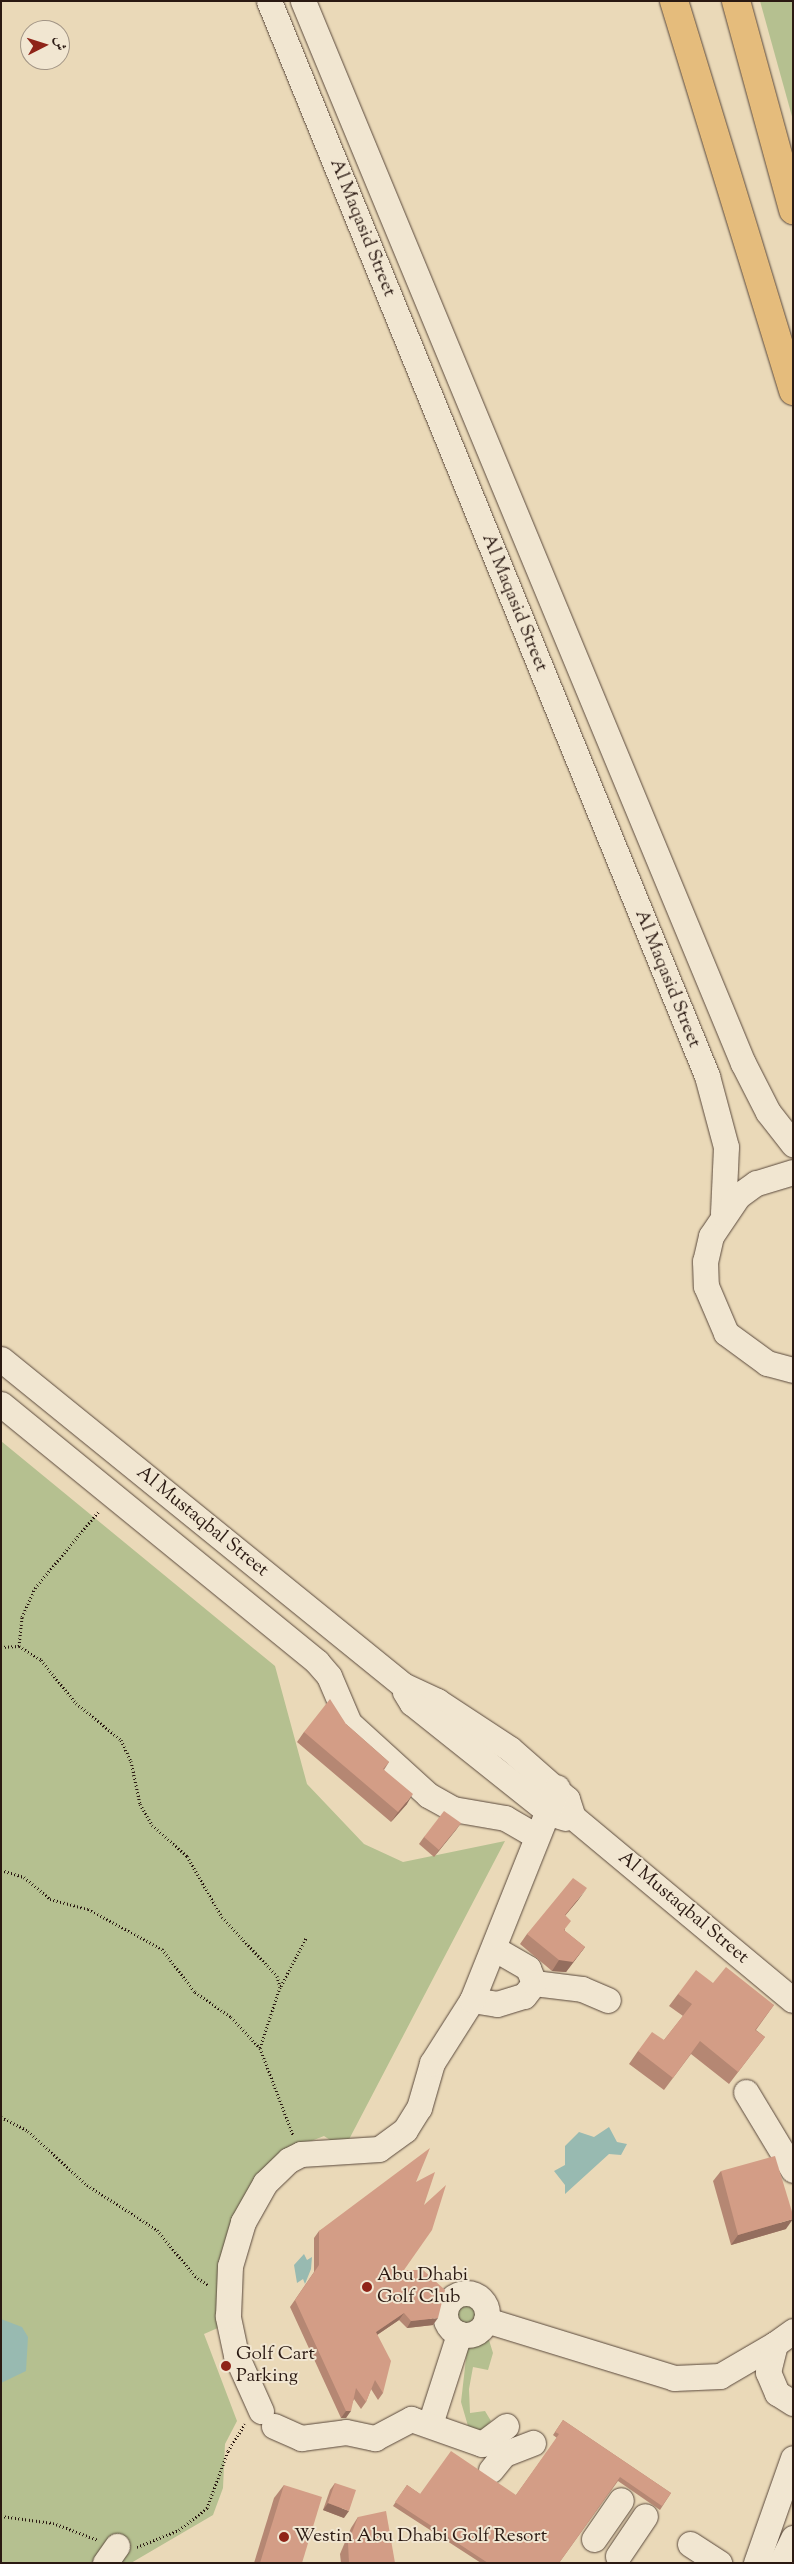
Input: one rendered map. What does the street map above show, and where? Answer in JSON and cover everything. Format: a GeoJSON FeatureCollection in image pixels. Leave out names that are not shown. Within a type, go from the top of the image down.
{"type":"FeatureCollection","features":[{"type":"Feature","properties":{"kind":"highway"},"geometry":{"type":"LineString","coordinates":[[674,1],[793,391]]}},
{"type":"Feature","properties":{"kind":"highway"},"geometry":{"type":"LineString","coordinates":[[736,1],[793,210]]}},
{"type":"Feature","properties":{"kind":"street","name":"Al Maqasid Street"},"geometry":{"type":"LineString","coordinates":[[269,1],[707,1076],[726,1147],[723,1213]]}},
{"type":"Feature","properties":{"kind":"street","name":"Al Maqasid Street"},"geometry":{"type":"LineString","coordinates":[[304,1],[744,1063],[768,1112],[793,1144]]}},
{"type":"Feature","properties":{"kind":"street"},"geometry":{"type":"LineString","coordinates":[[792,1370],[745,1351],[713,1311],[705,1261],[723,1213],[756,1183],[793,1172]]}},
{"type":"Feature","properties":{"kind":"street","name":"Al Mustaqbal Street"},"geometry":{"type":"LineString","coordinates":[[1,1359],[403,1685],[482,1729],[556,1788],[561,1815]]}},
{"type":"Feature","properties":{"kind":"street"},"geometry":{"type":"LineString","coordinates":[[1,1404],[317,1662],[329,1676],[349,1723],[428,1795],[453,1808],[505,1818],[535,1835]]}},
{"type":"Feature","properties":{"kind":"street","name":"Al Mustaqbal Street"},"geometry":{"type":"LineString","coordinates":[[403,1685],[412,1703],[561,1815],[793,2000]]}},
{"type":"Feature","properties":{"kind":"street"},"geometry":{"type":"LineString","coordinates":[[506,2426],[482,2444],[430,2424],[405,2419],[375,2438],[346,2432],[301,2438],[263,2419],[236,2355],[227,2291],[235,2244],[253,2202],[278,2169],[300,2154],[360,2152],[391,2143],[414,2117],[426,2076],[472,2000],[494,1948],[535,1835],[561,1815]]}},
{"type":"Feature","properties":{"kind":"street"},"geometry":{"type":"LineString","coordinates":[[494,1948],[528,1968],[534,1983]]}},
{"type":"Feature","properties":{"kind":"street"},"geometry":{"type":"LineString","coordinates":[[472,2000],[497,2004],[524,1996],[534,1983]]}},
{"type":"Feature","properties":{"kind":"street"},"geometry":{"type":"LineString","coordinates":[[534,1983],[582,1989],[608,2000]]}},
{"type":"Feature","properties":{"kind":"street"},"geometry":{"type":"LineString","coordinates":[[746,2092],[786,2139],[793,2170]]}},
{"type":"Feature","properties":{"kind":"street"},"geometry":{"type":"LineString","coordinates":[[457,2296],[479,2298],[486,2320],[478,2332],[459,2334],[451,2328],[446,2315],[457,2296]]}},
{"type":"Feature","properties":{"kind":"street"},"geometry":{"type":"LineString","coordinates":[[486,2320],[660,2376],[720,2376],[787,2404]]}},
{"type":"Feature","properties":{"kind":"street"},"geometry":{"type":"LineString","coordinates":[[430,2424],[459,2334]]}},
{"type":"Feature","properties":{"kind":"street"},"geometry":{"type":"LineString","coordinates":[[720,2376],[784,2337]]}},
{"type":"Feature","properties":{"kind":"street"},"geometry":{"type":"LineString","coordinates":[[784,2337],[768,2372],[787,2404]]}},
{"type":"Feature","properties":{"kind":"street"},"geometry":{"type":"LineString","coordinates":[[491,2470],[504,2454],[533,2443]]}},
{"type":"Feature","properties":{"kind":"street"},"geometry":{"type":"LineString","coordinates":[[756,2563],[793,2458]]}},
{"type":"Feature","properties":{"kind":"street"},"geometry":{"type":"LineString","coordinates":[[594,2539],[621,2500]]}},
{"type":"Feature","properties":{"kind":"street"},"geometry":{"type":"LineString","coordinates":[[618,2556],[645,2516]]}},
{"type":"Feature","properties":{"kind":"street"},"geometry":{"type":"LineString","coordinates":[[781,2563],[793,2538]]}},
{"type":"Feature","properties":{"kind":"street"},"geometry":{"type":"LineString","coordinates":[[690,2544],[720,2563]]}},
{"type":"Feature","properties":{"kind":"path"},"geometry":{"type":"LineString","coordinates":[[19,1646],[22,1617],[35,1588],[112,1495]]}},
{"type":"Feature","properties":{"kind":"path"},"geometry":{"type":"LineString","coordinates":[[1,1647],[19,1646],[41,1660],[76,1703],[121,1740],[131,1761],[140,1804],[152,1825],[187,1856],[222,1917],[269,1964],[280,1987]]}},
{"type":"Feature","properties":{"kind":"path"},"geometry":{"type":"LineString","coordinates":[[1,1870],[24,1877],[50,1899],[88,1908],[162,1950],[195,1992],[231,2017],[260,2048],[300,2154]]}},
{"type":"Feature","properties":{"kind":"path"},"geometry":{"type":"LineString","coordinates":[[260,2048],[280,1987],[306,1938]]}},
{"type":"Feature","properties":{"kind":"path"},"geometry":{"type":"LineString","coordinates":[[1,2117],[28,2131],[87,2185],[157,2230],[195,2276],[227,2291]]}},
{"type":"Feature","properties":{"kind":"path"},"geometry":{"type":"LineString","coordinates":[[1,2516],[53,2523],[111,2555],[161,2539],[200,2514],[213,2498],[234,2439],[263,2419]]}},
{"type":"Feature","properties":{"kind":"green space"},"geometry":{"type":"Polygon","coordinates":[[[760,1],[793,1],[793,120],[760,1]]]}},
{"type":"Feature","properties":{"kind":"green space"},"geometry":{"type":"Polygon","coordinates":[[[1,1441],[275,1666],[307,1784],[364,1844],[403,1862],[505,1841],[344,2149],[324,2136],[288,2150],[271,2166],[220,2327],[204,2334],[237,2421],[225,2444],[223,2488],[213,2515],[131,2563],[1,2563],[1,1441]]]}},
{"type":"Feature","properties":{"kind":"green space"},"geometry":{"type":"Polygon","coordinates":[[[465,2302],[474,2305],[477,2314],[474,2323],[465,2326],[456,2323],[453,2314],[456,2305],[465,2302]]]}},
{"type":"Feature","properties":{"kind":"green space"},"geometry":{"type":"Polygon","coordinates":[[[477,2335],[489,2340],[493,2353],[488,2370],[473,2367],[469,2389],[470,2413],[485,2411],[491,2421],[480,2432],[468,2426],[461,2402],[467,2350],[477,2335]]]}},
{"type":"Feature","properties":{"kind":"water"},"geometry":{"type":"Polygon","coordinates":[[[609,2127],[617,2142],[627,2144],[621,2155],[609,2154],[565,2194],[565,2185],[554,2171],[565,2165],[565,2146],[579,2132],[594,2137],[609,2127]]]}},
{"type":"Feature","properties":{"kind":"water"},"geometry":{"type":"Polygon","coordinates":[[[304,2254],[307,2260],[312,2257],[311,2269],[305,2284],[303,2279],[297,2283],[294,2265],[304,2254]]]}},
{"type":"Feature","properties":{"kind":"water"},"geometry":{"type":"Polygon","coordinates":[[[1,2319],[22,2327],[28,2337],[26,2371],[1,2383],[1,2319]]]}},
{"type":"Feature","properties":{"kind":"building"},"geometry":{"type":"Polygon","coordinates":[[[330,1699],[346,1724],[389,1762],[383,1769],[413,1794],[398,1812],[304,1732],[330,1699]]]}},
{"type":"Feature","properties":{"kind":"building"},"geometry":{"type":"Polygon","coordinates":[[[444,1811],[461,1823],[439,1850],[424,1837],[444,1811]]]}},
{"type":"Feature","properties":{"kind":"building"},"geometry":{"type":"Polygon","coordinates":[[[573,1878],[587,1888],[565,1915],[571,1921],[564,1930],[585,1947],[573,1962],[559,1960],[527,1934],[573,1878]]]}},
{"type":"Feature","properties":{"kind":"building"},"geometry":{"type":"Polygon","coordinates":[[[726,1967],[774,2005],[755,2030],[765,2037],[738,2072],[700,2041],[673,2078],[638,2051],[652,2032],[664,2040],[692,2004],[678,1994],[696,1970],[713,1983],[726,1967]]]}},
{"type":"Feature","properties":{"kind":"building","name":"Abu Dhabi Golf Club"},"geometry":{"type":"Polygon","coordinates":[[[430,2148],[416,2182],[435,2172],[424,2205],[446,2185],[432,2230],[404,2270],[423,2270],[445,2290],[438,2318],[411,2321],[404,2313],[376,2332],[391,2361],[383,2393],[375,2380],[366,2402],[356,2388],[351,2411],[346,2411],[295,2300],[319,2265],[319,2231],[430,2148]]]}},
{"type":"Feature","properties":{"kind":"building"},"geometry":{"type":"Polygon","coordinates":[[[775,2156],[793,2219],[738,2235],[721,2171],[775,2156]]]}},
{"type":"Feature","properties":{"kind":"building"},"geometry":{"type":"Polygon","coordinates":[[[563,2420],[671,2493],[662,2506],[620,2477],[559,2563],[488,2563],[395,2502],[407,2485],[420,2494],[451,2451],[516,2495],[559,2434],[555,2432],[563,2420]]]}},
{"type":"Feature","properties":{"kind":"building"},"geometry":{"type":"Polygon","coordinates":[[[335,2483],[356,2490],[349,2511],[328,2503],[335,2483]]]}},
{"type":"Feature","properties":{"kind":"building","name":"Westin Abu Dhabi Golf Resort"},"geometry":{"type":"Polygon","coordinates":[[[284,2485],[322,2497],[302,2563],[260,2563],[284,2485]]]}},
{"type":"Feature","properties":{"kind":"building"},"geometry":{"type":"Polygon","coordinates":[[[386,2511],[395,2563],[349,2563],[348,2543],[358,2517],[386,2511]]]}},
{"type":"Feature","properties":{"kind":"place","name":"Abu Dhabi Golf Club"},"geometry":{"type":"Point","coordinates":[367,2287]}},
{"type":"Feature","properties":{"kind":"place","name":"Golf Cart Parking"},"geometry":{"type":"Point","coordinates":[226,2366]}},
{"type":"Feature","properties":{"kind":"place","name":"Westin Abu Dhabi Golf Resort"},"geometry":{"type":"Point","coordinates":[284,2537]}}]}
